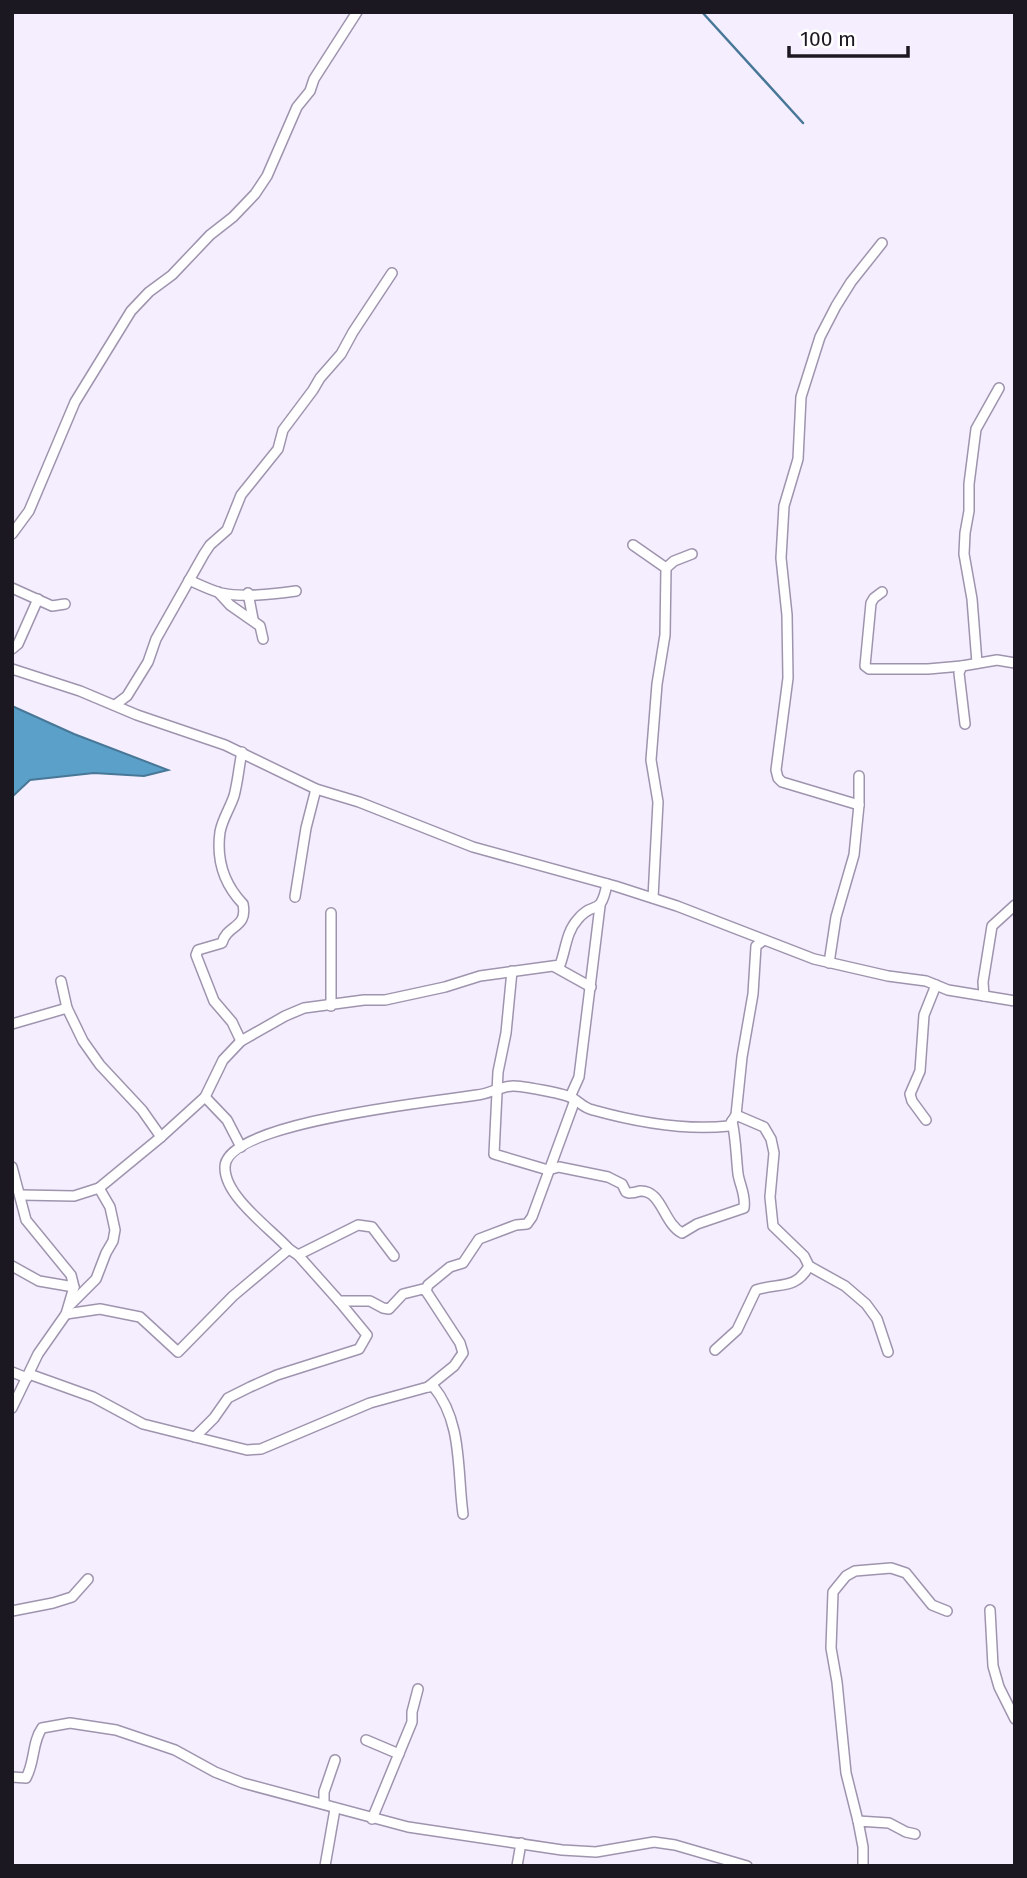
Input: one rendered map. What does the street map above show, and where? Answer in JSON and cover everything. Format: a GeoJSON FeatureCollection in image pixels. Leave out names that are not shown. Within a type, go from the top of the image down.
{"type":"FeatureCollection","features":[{"type":"Feature","properties":{"kind":"street"},"geometry":{"type":"LineString","coordinates":[[12,534],[29,511],[75,402],[131,311],[255,194],[267,176],[297,107],[310,91],[317,73],[357,12]]}},
{"type":"Feature","properties":{"kind":"street"},"geometry":{"type":"LineString","coordinates":[[859,805],[782,782],[778,778],[776,769],[788,678],[787,615],[781,558],[783,506],[798,459],[805,383],[820,337],[850,282],[882,243]]}},
{"type":"Feature","properties":{"kind":"street"},"geometry":{"type":"LineString","coordinates":[[115,705],[127,696],[148,663],[156,639],[189,580],[210,545],[227,530],[241,495],[278,449],[283,430],[320,377],[341,354],[392,272]]}},
{"type":"Feature","properties":{"kind":"street"},"geometry":{"type":"LineString","coordinates":[[978,663],[972,599],[964,554],[965,533],[976,429],[999,388]]}},
{"type":"Feature","properties":{"kind":"street"},"geometry":{"type":"LineString","coordinates":[[633,545],[666,568]]}},
{"type":"Feature","properties":{"kind":"street"},"geometry":{"type":"LineString","coordinates":[[653,898],[658,802],[651,760],[657,684],[665,635],[666,568],[674,561],[692,554]]}},
{"type":"Feature","properties":{"kind":"street"},"geometry":{"type":"LineString","coordinates":[[189,580],[218,592],[276,594],[296,591]]}},
{"type":"Feature","properties":{"kind":"street"},"geometry":{"type":"LineString","coordinates":[[12,588],[52,606],[65,604]]}},
{"type":"Feature","properties":{"kind":"street"},"geometry":{"type":"LineString","coordinates":[[218,592],[230,605],[260,626],[264,639]]}},
{"type":"Feature","properties":{"kind":"street"},"geometry":{"type":"LineString","coordinates":[[248,593],[253,619]]}},
{"type":"Feature","properties":{"kind":"street"},"geometry":{"type":"LineString","coordinates":[[881,593],[874,597],[868,618],[865,666],[869,669],[928,669],[997,660],[1015,663]]}},
{"type":"Feature","properties":{"kind":"street"},"geometry":{"type":"LineString","coordinates":[[12,649],[18,644],[38,599]]}},
{"type":"Feature","properties":{"kind":"street"},"geometry":{"type":"LineString","coordinates":[[962,666],[959,673],[965,724]]}},
{"type":"Feature","properties":{"kind":"street"},"geometry":{"type":"LineString","coordinates":[[12,669],[198,735],[242,752],[316,789],[359,802],[473,847],[653,898],[829,963],[888,976],[920,979],[948,990],[1015,1001]]}},
{"type":"Feature","properties":{"kind":"street"},"geometry":{"type":"LineString","coordinates":[[241,1041],[232,1022],[214,1001],[196,955],[198,950],[204,947],[214,947],[222,943],[223,937],[242,922],[244,917],[243,904],[231,891],[222,870],[220,842],[223,822],[234,794],[242,752]]}},
{"type":"Feature","properties":{"kind":"street"},"geometry":{"type":"LineString","coordinates":[[829,963],[836,917],[854,855],[859,776]]}},
{"type":"Feature","properties":{"kind":"street"},"geometry":{"type":"LineString","coordinates":[[295,897],[306,828],[316,789]]}},
{"type":"Feature","properties":{"kind":"street"},"geometry":{"type":"LineString","coordinates":[[21,1195],[74,1196],[99,1188],[205,1097],[223,1060],[241,1041],[285,1016],[304,1008],[385,1000],[480,976],[560,965],[567,939],[579,916],[600,906],[604,901],[607,884]]}},
{"type":"Feature","properties":{"kind":"street"},"geometry":{"type":"LineString","coordinates":[[984,996],[983,982],[992,926],[1015,905]]}},
{"type":"Feature","properties":{"kind":"street"},"geometry":{"type":"LineString","coordinates":[[426,1291],[428,1285],[450,1267],[463,1263],[479,1239],[503,1229],[527,1224],[532,1217],[579,1076],[600,906]]}},
{"type":"Feature","properties":{"kind":"street"},"geometry":{"type":"LineString","coordinates":[[331,913],[331,1006]]}},
{"type":"Feature","properties":{"kind":"street"},"geometry":{"type":"LineString","coordinates":[[512,971],[506,1033],[498,1072],[494,1154],[548,1170],[559,1167],[580,1170],[616,1180],[629,1193],[641,1191],[652,1194],[658,1199],[674,1228],[682,1233],[697,1224],[744,1208],[745,1196],[738,1171],[734,1118],[753,994],[756,946],[764,940]]}},
{"type":"Feature","properties":{"kind":"street"},"geometry":{"type":"LineString","coordinates":[[555,967],[591,987]]}},
{"type":"Feature","properties":{"kind":"street"},"geometry":{"type":"LineString","coordinates":[[61,981],[67,1008],[83,1041],[100,1065],[127,1091],[161,1137]]}},
{"type":"Feature","properties":{"kind":"street"},"geometry":{"type":"LineString","coordinates":[[926,1120],[910,1094],[921,1061],[924,1015],[936,985]]}},
{"type":"Feature","properties":{"kind":"street"},"geometry":{"type":"LineString","coordinates":[[12,1024],[67,1008]]}},
{"type":"Feature","properties":{"kind":"street"},"geometry":{"type":"LineString","coordinates":[[195,1437],[214,1418],[228,1398],[277,1375],[359,1349],[367,1335],[298,1255],[240,1200],[229,1185],[224,1168],[226,1161],[229,1155],[241,1147],[274,1132],[322,1119],[481,1095],[514,1086],[572,1098],[591,1110],[619,1115],[641,1123],[715,1127],[729,1126],[734,1118]]}},
{"type":"Feature","properties":{"kind":"street"},"geometry":{"type":"LineString","coordinates":[[205,1097],[227,1121],[241,1147]]}},
{"type":"Feature","properties":{"kind":"street"},"geometry":{"type":"LineString","coordinates":[[734,1118],[768,1131],[774,1153],[770,1197],[771,1220],[776,1230],[809,1262],[809,1266],[845,1286],[866,1304],[877,1319],[888,1352]]}},
{"type":"Feature","properties":{"kind":"street"},"geometry":{"type":"LineString","coordinates":[[12,1167],[26,1220],[71,1275],[74,1287],[66,1314],[38,1354],[12,1408]]}},
{"type":"Feature","properties":{"kind":"street"},"geometry":{"type":"LineString","coordinates":[[71,1304],[96,1279],[113,1241],[114,1223],[110,1208],[99,1188]]}},
{"type":"Feature","properties":{"kind":"street"},"geometry":{"type":"LineString","coordinates":[[298,1255],[358,1225],[366,1225],[372,1227],[394,1256]]}},
{"type":"Feature","properties":{"kind":"street"},"geometry":{"type":"LineString","coordinates":[[66,1314],[100,1309],[140,1317],[178,1352],[233,1296],[289,1249]]}},
{"type":"Feature","properties":{"kind":"street"},"geometry":{"type":"LineString","coordinates":[[12,1266],[39,1281],[74,1287]]}},
{"type":"Feature","properties":{"kind":"street"},"geometry":{"type":"LineString","coordinates":[[715,1350],[737,1329],[756,1290],[794,1283],[800,1280],[809,1266]]}},
{"type":"Feature","properties":{"kind":"street"},"geometry":{"type":"LineString","coordinates":[[12,1373],[93,1397],[144,1424],[247,1450],[261,1449],[370,1403],[428,1387],[454,1366],[463,1353],[460,1343],[423,1289],[403,1294],[391,1308],[385,1309],[370,1301],[339,1301]]}},
{"type":"Feature","properties":{"kind":"street"},"geometry":{"type":"LineString","coordinates":[[428,1387],[433,1387],[444,1402],[453,1422],[463,1514]]}},
{"type":"Feature","properties":{"kind":"street"},"geometry":{"type":"LineString","coordinates":[[863,1866],[863,1847],[846,1773],[831,1648],[833,1592],[846,1576],[855,1571],[891,1568],[906,1573],[932,1605],[947,1611]]}},
{"type":"Feature","properties":{"kind":"street"},"geometry":{"type":"LineString","coordinates":[[12,1611],[72,1597],[88,1579]]}},
{"type":"Feature","properties":{"kind":"street"},"geometry":{"type":"LineString","coordinates":[[990,1610],[993,1666],[999,1687],[1015,1719]]}},
{"type":"Feature","properties":{"kind":"street"},"geometry":{"type":"LineString","coordinates":[[372,1819],[412,1722],[418,1689]]}},
{"type":"Feature","properties":{"kind":"street"},"geometry":{"type":"LineString","coordinates":[[12,1777],[26,1778],[42,1728],[70,1723],[116,1730],[175,1750],[215,1772],[243,1783],[372,1819],[443,1833],[562,1850],[596,1852],[654,1842],[675,1845],[747,1866]]}},
{"type":"Feature","properties":{"kind":"street"},"geometry":{"type":"LineString","coordinates":[[366,1740],[399,1754]]}},
{"type":"Feature","properties":{"kind":"street"},"geometry":{"type":"LineString","coordinates":[[324,1804],[324,1792],[335,1760]]}},
{"type":"Feature","properties":{"kind":"street"},"geometry":{"type":"LineString","coordinates":[[325,1866],[335,1809]]}},
{"type":"Feature","properties":{"kind":"street"},"geometry":{"type":"LineString","coordinates":[[858,1821],[889,1823],[915,1834]]}},
{"type":"Feature","properties":{"kind":"street"},"geometry":{"type":"LineString","coordinates":[[517,1866],[522,1843]]}},
{"type":"Feature","properties":{"kind":"water"},"geometry":{"type":"Polygon","coordinates":[[[12,706],[74,734],[168,770],[144,776],[94,773],[30,780],[12,797],[12,706]]]}},
{"type":"Feature","properties":{"kind":"waterway"},"geometry":{"type":"LineString","coordinates":[[702,12],[803,123]]}}]}
